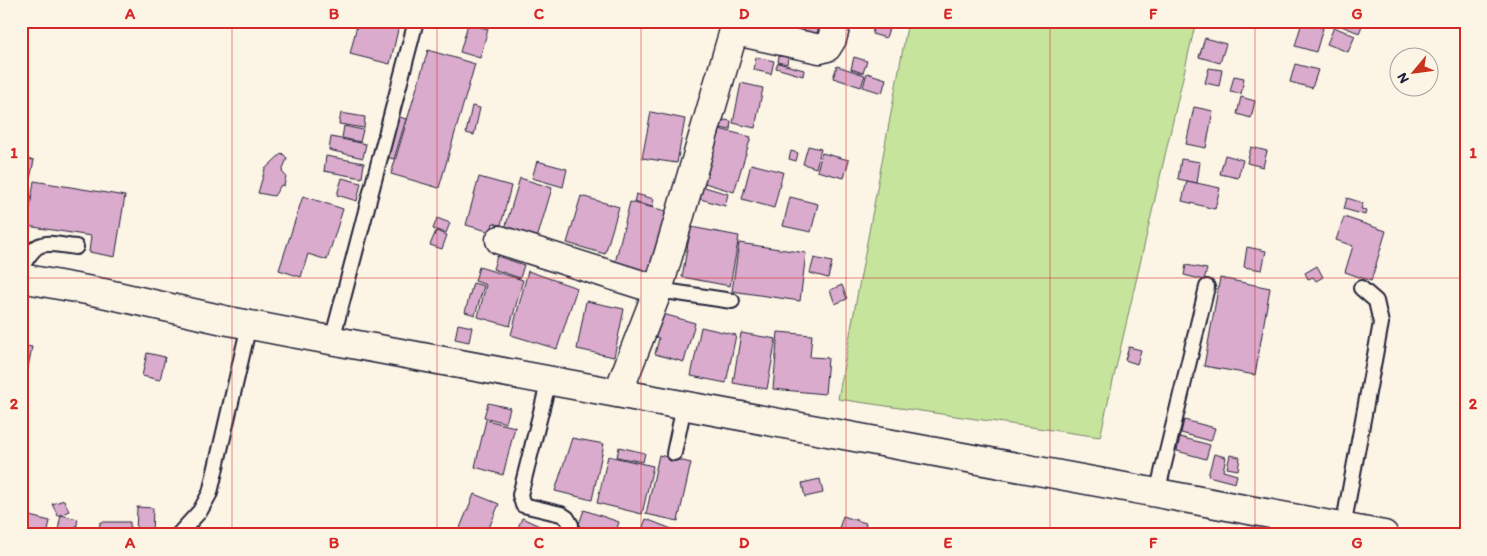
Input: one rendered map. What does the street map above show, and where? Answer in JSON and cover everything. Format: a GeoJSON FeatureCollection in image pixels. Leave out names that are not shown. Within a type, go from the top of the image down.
{"type":"FeatureCollection","features":[{"type":"Feature","properties":{"kind":"street"},"geometry":{"type":"LineString","coordinates":[[618,393],[658,290],[733,34],[751,27],[820,49],[827,47],[832,39],[837,21]]}},
{"type":"Feature","properties":{"kind":"street"},"geometry":{"type":"LineString","coordinates":[[500,240],[658,290]]}},
{"type":"Feature","properties":{"kind":"street"},"geometry":{"type":"LineString","coordinates":[[21,278],[103,292],[249,325],[1384,535]]}},
{"type":"Feature","properties":{"kind":"lane"},"geometry":{"type":"LineString","coordinates":[[332,340],[416,21]]}},
{"type":"Feature","properties":{"kind":"lane"},"geometry":{"type":"LineString","coordinates":[[21,268],[31,251],[38,245],[48,244],[76,247]]}},
{"type":"Feature","properties":{"kind":"lane"},"geometry":{"type":"LineString","coordinates":[[1157,493],[1207,287]]}},
{"type":"Feature","properties":{"kind":"lane"},"geometry":{"type":"LineString","coordinates":[[1343,527],[1381,323],[1376,301],[1362,288]]}},
{"type":"Feature","properties":{"kind":"lane"},"geometry":{"type":"LineString","coordinates":[[658,290],[732,301]]}},
{"type":"Feature","properties":{"kind":"lane"},"geometry":{"type":"LineString","coordinates":[[178,535],[200,511],[210,493],[249,325]]}},
{"type":"Feature","properties":{"kind":"lane"},"geometry":{"type":"LineString","coordinates":[[549,380],[520,500],[522,505],[561,514],[567,518],[572,525],[568,535]]}},
{"type":"Feature","properties":{"kind":"lane"},"geometry":{"type":"LineString","coordinates":[[674,453],[684,406]]}},
{"type":"Feature","properties":{"kind":"green space"},"geometry":{"type":"Polygon","coordinates":[[[908,21],[1196,21],[1100,437],[838,399],[908,21]]]}},
{"type":"Feature","properties":{"kind":"building"},"geometry":{"type":"Polygon","coordinates":[[[358,21],[400,21],[390,64],[350,54],[358,21]]]}},
{"type":"Feature","properties":{"kind":"building"},"geometry":{"type":"Polygon","coordinates":[[[780,21],[820,21],[815,43],[777,33],[780,21]]]}},
{"type":"Feature","properties":{"kind":"building"},"geometry":{"type":"Polygon","coordinates":[[[875,21],[891,21],[886,38],[872,34],[875,21]]]}},
{"type":"Feature","properties":{"kind":"building"},"geometry":{"type":"Polygon","coordinates":[[[1340,21],[1364,21],[1359,33],[1339,25],[1340,21]]]}},
{"type":"Feature","properties":{"kind":"building"},"geometry":{"type":"Polygon","coordinates":[[[1302,22],[1323,28],[1316,52],[1295,46],[1302,22]]]}},
{"type":"Feature","properties":{"kind":"building"},"geometry":{"type":"Polygon","coordinates":[[[468,24],[488,29],[480,58],[460,52],[468,24]]]}},
{"type":"Feature","properties":{"kind":"building"},"geometry":{"type":"Polygon","coordinates":[[[1334,27],[1355,36],[1348,52],[1327,44],[1334,27]]]}},
{"type":"Feature","properties":{"kind":"building"},"geometry":{"type":"Polygon","coordinates":[[[1205,38],[1226,44],[1220,63],[1199,57],[1205,38]]]}},
{"type":"Feature","properties":{"kind":"building"},"geometry":{"type":"Polygon","coordinates":[[[428,50],[475,64],[439,188],[391,174],[428,50]]]}},
{"type":"Feature","properties":{"kind":"building"},"geometry":{"type":"Polygon","coordinates":[[[779,56],[788,57],[787,64],[778,62],[779,56]]]}},
{"type":"Feature","properties":{"kind":"building"},"geometry":{"type":"Polygon","coordinates":[[[756,57],[774,61],[771,74],[754,70],[756,57]]]}},
{"type":"Feature","properties":{"kind":"building"},"geometry":{"type":"Polygon","coordinates":[[[854,57],[867,61],[863,73],[851,69],[854,57]]]}},
{"type":"Feature","properties":{"kind":"building"},"geometry":{"type":"Polygon","coordinates":[[[778,63],[804,70],[803,76],[776,68],[778,63]]]}},
{"type":"Feature","properties":{"kind":"building"},"geometry":{"type":"Polygon","coordinates":[[[1295,64],[1318,70],[1312,88],[1290,82],[1295,64]]]}},
{"type":"Feature","properties":{"kind":"building"},"geometry":{"type":"Polygon","coordinates":[[[837,66],[865,75],[861,87],[833,78],[837,66]]]}},
{"type":"Feature","properties":{"kind":"building"},"geometry":{"type":"Polygon","coordinates":[[[1209,68],[1222,70],[1219,86],[1205,83],[1209,68]]]}},
{"type":"Feature","properties":{"kind":"building"},"geometry":{"type":"Polygon","coordinates":[[[867,73],[886,79],[882,93],[863,87],[867,73]]]}},
{"type":"Feature","properties":{"kind":"building"},"geometry":{"type":"Polygon","coordinates":[[[1234,76],[1244,78],[1241,94],[1230,92],[1234,76]]]}},
{"type":"Feature","properties":{"kind":"building"},"geometry":{"type":"Polygon","coordinates":[[[741,83],[763,88],[755,128],[733,123],[741,83]]]}},
{"type":"Feature","properties":{"kind":"building"},"geometry":{"type":"Polygon","coordinates":[[[1241,97],[1255,101],[1251,118],[1237,114],[1241,97]]]}},
{"type":"Feature","properties":{"kind":"building"},"geometry":{"type":"Polygon","coordinates":[[[472,106],[480,108],[474,135],[466,133],[472,106]]]}},
{"type":"Feature","properties":{"kind":"building"},"geometry":{"type":"Polygon","coordinates":[[[1194,107],[1213,111],[1206,148],[1186,144],[1194,107]]]}},
{"type":"Feature","properties":{"kind":"building"},"geometry":{"type":"Polygon","coordinates":[[[651,112],[685,119],[677,163],[642,158],[651,112]]]}},
{"type":"Feature","properties":{"kind":"building"},"geometry":{"type":"Polygon","coordinates":[[[341,113],[365,117],[364,128],[339,124],[341,113]]]}},
{"type":"Feature","properties":{"kind":"building"},"geometry":{"type":"Polygon","coordinates":[[[397,116],[406,119],[394,159],[386,157],[397,116]]]}},
{"type":"Feature","properties":{"kind":"building"},"geometry":{"type":"Polygon","coordinates":[[[717,119],[731,121],[730,130],[716,127],[717,119]]]}},
{"type":"Feature","properties":{"kind":"building"},"geometry":{"type":"Polygon","coordinates":[[[344,126],[363,130],[360,142],[342,138],[344,126]]]}},
{"type":"Feature","properties":{"kind":"building"},"geometry":{"type":"Polygon","coordinates":[[[711,127],[751,137],[734,192],[698,181],[711,127]]]}},
{"type":"Feature","properties":{"kind":"building"},"geometry":{"type":"Polygon","coordinates":[[[331,137],[366,144],[363,158],[329,150],[331,137]]]}},
{"type":"Feature","properties":{"kind":"building"},"geometry":{"type":"Polygon","coordinates":[[[808,146],[821,149],[816,168],[803,164],[808,146]]]}},
{"type":"Feature","properties":{"kind":"building"},"geometry":{"type":"Polygon","coordinates":[[[1251,147],[1267,151],[1263,167],[1247,163],[1251,147]]]}},
{"type":"Feature","properties":{"kind":"building"},"geometry":{"type":"Polygon","coordinates":[[[791,151],[798,153],[796,161],[789,159],[791,151]]]}},
{"type":"Feature","properties":{"kind":"building"},"geometry":{"type":"Polygon","coordinates":[[[282,153],[287,158],[282,172],[286,176],[284,186],[281,185],[274,196],[258,193],[265,169],[282,153]]]}},
{"type":"Feature","properties":{"kind":"building"},"geometry":{"type":"Polygon","coordinates":[[[822,153],[849,160],[844,178],[817,171],[822,153]]]}},
{"type":"Feature","properties":{"kind":"building"},"geometry":{"type":"Polygon","coordinates":[[[1225,155],[1243,160],[1238,178],[1220,174],[1225,155]]]}},
{"type":"Feature","properties":{"kind":"building"},"geometry":{"type":"Polygon","coordinates":[[[326,156],[364,163],[362,178],[324,171],[326,156]]]}},
{"type":"Feature","properties":{"kind":"building"},"geometry":{"type":"Polygon","coordinates":[[[21,158],[34,160],[29,184],[21,182],[21,158]]]}},
{"type":"Feature","properties":{"kind":"building"},"geometry":{"type":"Polygon","coordinates":[[[1181,159],[1200,162],[1197,183],[1178,179],[1181,159]]]}},
{"type":"Feature","properties":{"kind":"building"},"geometry":{"type":"Polygon","coordinates":[[[537,161],[567,169],[563,187],[532,178],[537,161]]]}},
{"type":"Feature","properties":{"kind":"building"},"geometry":{"type":"Polygon","coordinates":[[[751,164],[783,172],[774,208],[742,199],[751,164]]]}},
{"type":"Feature","properties":{"kind":"building"},"geometry":{"type":"Polygon","coordinates":[[[479,177],[511,186],[501,225],[493,223],[491,232],[466,225],[479,177]]]}},
{"type":"Feature","properties":{"kind":"building"},"geometry":{"type":"Polygon","coordinates":[[[342,178],[361,183],[357,201],[337,195],[342,178]]]}},
{"type":"Feature","properties":{"kind":"building"},"geometry":{"type":"Polygon","coordinates":[[[520,178],[552,188],[536,242],[504,232],[520,178]]]}},
{"type":"Feature","properties":{"kind":"building"},"geometry":{"type":"Polygon","coordinates":[[[34,181],[125,196],[115,257],[89,252],[91,236],[27,226],[34,181]]]}},
{"type":"Feature","properties":{"kind":"building"},"geometry":{"type":"Polygon","coordinates":[[[1187,181],[1220,188],[1215,209],[1182,201],[1187,181]]]}},
{"type":"Feature","properties":{"kind":"building"},"geometry":{"type":"Polygon","coordinates":[[[701,186],[728,194],[725,206],[697,198],[701,186]]]}},
{"type":"Feature","properties":{"kind":"building"},"geometry":{"type":"Polygon","coordinates":[[[636,194],[654,199],[652,207],[634,202],[636,194]]]}},
{"type":"Feature","properties":{"kind":"building"},"geometry":{"type":"Polygon","coordinates":[[[303,196],[343,209],[327,260],[308,254],[301,277],[279,270],[303,196]]]}},
{"type":"Feature","properties":{"kind":"building"},"geometry":{"type":"Polygon","coordinates":[[[581,196],[619,207],[605,254],[567,243],[581,196]]]}},
{"type":"Feature","properties":{"kind":"building"},"geometry":{"type":"Polygon","coordinates":[[[790,197],[818,204],[811,232],[783,226],[790,197]]]}},
{"type":"Feature","properties":{"kind":"building"},"geometry":{"type":"Polygon","coordinates":[[[1347,198],[1363,203],[1361,209],[1366,210],[1365,215],[1344,209],[1347,198]]]}},
{"type":"Feature","properties":{"kind":"building"},"geometry":{"type":"Polygon","coordinates":[[[630,202],[674,213],[659,274],[615,263],[630,202]]]}},
{"type":"Feature","properties":{"kind":"building"},"geometry":{"type":"Polygon","coordinates":[[[1344,217],[1386,231],[1371,281],[1345,272],[1353,246],[1336,240],[1344,217]]]}},
{"type":"Feature","properties":{"kind":"building"},"geometry":{"type":"Polygon","coordinates":[[[437,218],[450,223],[446,233],[433,229],[437,218]]]}},
{"type":"Feature","properties":{"kind":"building"},"geometry":{"type":"Polygon","coordinates":[[[691,227],[739,236],[730,286],[682,277],[691,227]]]}},
{"type":"Feature","properties":{"kind":"building"},"geometry":{"type":"Polygon","coordinates":[[[436,231],[447,235],[442,249],[430,245],[436,231]]]}},
{"type":"Feature","properties":{"kind":"building"},"geometry":{"type":"Polygon","coordinates":[[[739,243],[806,253],[800,301],[732,291],[739,243]]]}},
{"type":"Feature","properties":{"kind":"building"},"geometry":{"type":"Polygon","coordinates":[[[1247,247],[1266,251],[1262,270],[1244,267],[1247,247]]]}},
{"type":"Feature","properties":{"kind":"building"},"geometry":{"type":"Polygon","coordinates":[[[497,256],[524,265],[520,278],[493,269],[497,256]]]}},
{"type":"Feature","properties":{"kind":"building"},"geometry":{"type":"Polygon","coordinates":[[[814,258],[832,262],[828,278],[810,273],[814,258]]]}},
{"type":"Feature","properties":{"kind":"building"},"geometry":{"type":"Polygon","coordinates":[[[1186,265],[1207,269],[1204,280],[1184,275],[1186,265]]]}},
{"type":"Feature","properties":{"kind":"building"},"geometry":{"type":"Polygon","coordinates":[[[1317,266],[1323,277],[1316,281],[1313,277],[1308,279],[1305,273],[1317,266]]]}},
{"type":"Feature","properties":{"kind":"building"},"geometry":{"type":"Polygon","coordinates":[[[479,267],[523,280],[510,326],[478,317],[486,285],[475,281],[479,267]]]}},
{"type":"Feature","properties":{"kind":"building"},"geometry":{"type":"Polygon","coordinates":[[[528,271],[577,288],[557,349],[511,335],[528,271]]]}},
{"type":"Feature","properties":{"kind":"building"},"geometry":{"type":"Polygon","coordinates":[[[1220,278],[1270,288],[1255,375],[1204,366],[1220,278]]]}},
{"type":"Feature","properties":{"kind":"building"},"geometry":{"type":"Polygon","coordinates":[[[473,283],[484,286],[475,315],[465,312],[473,283]]]}},
{"type":"Feature","properties":{"kind":"building"},"geometry":{"type":"Polygon","coordinates":[[[842,285],[847,299],[835,304],[830,290],[842,285]]]}},
{"type":"Feature","properties":{"kind":"building"},"geometry":{"type":"Polygon","coordinates":[[[586,301],[624,309],[614,357],[577,349],[586,301]]]}},
{"type":"Feature","properties":{"kind":"building"},"geometry":{"type":"Polygon","coordinates":[[[656,312],[695,323],[684,362],[655,354],[659,338],[649,335],[656,312]]]}},
{"type":"Feature","properties":{"kind":"building"},"geometry":{"type":"Polygon","coordinates":[[[458,324],[472,327],[469,342],[455,339],[458,324]]]}},
{"type":"Feature","properties":{"kind":"building"},"geometry":{"type":"Polygon","coordinates":[[[701,327],[736,335],[726,383],[691,376],[701,327]]]}},
{"type":"Feature","properties":{"kind":"building"},"geometry":{"type":"Polygon","coordinates":[[[778,332],[812,335],[810,357],[828,358],[825,394],[773,389],[778,332]]]}},
{"type":"Feature","properties":{"kind":"building"},"geometry":{"type":"Polygon","coordinates":[[[741,333],[776,339],[767,389],[733,383],[741,333]]]}},
{"type":"Feature","properties":{"kind":"building"},"geometry":{"type":"Polygon","coordinates":[[[21,345],[32,347],[21,403],[21,345]]]}},
{"type":"Feature","properties":{"kind":"building"},"geometry":{"type":"Polygon","coordinates":[[[1129,347],[1141,350],[1137,364],[1125,360],[1129,347]]]}},
{"type":"Feature","properties":{"kind":"building"},"geometry":{"type":"Polygon","coordinates":[[[147,353],[165,357],[160,380],[142,376],[147,353]]]}},
{"type":"Feature","properties":{"kind":"building"},"geometry":{"type":"Polygon","coordinates":[[[488,403],[510,408],[506,423],[484,417],[488,403]]]}},
{"type":"Feature","properties":{"kind":"building"},"geometry":{"type":"Polygon","coordinates":[[[486,420],[515,427],[503,475],[475,467],[486,420]]]}},
{"type":"Feature","properties":{"kind":"building"},"geometry":{"type":"Polygon","coordinates":[[[1184,420],[1215,428],[1211,441],[1181,433],[1184,420]]]}},
{"type":"Feature","properties":{"kind":"building"},"geometry":{"type":"Polygon","coordinates":[[[1180,437],[1210,445],[1206,459],[1177,451],[1180,437]]]}},
{"type":"Feature","properties":{"kind":"building"},"geometry":{"type":"Polygon","coordinates":[[[572,438],[604,444],[592,500],[555,491],[572,438]]]}},
{"type":"Feature","properties":{"kind":"building"},"geometry":{"type":"Polygon","coordinates":[[[619,447],[645,453],[643,462],[617,457],[619,447]]]}},
{"type":"Feature","properties":{"kind":"building"},"geometry":{"type":"Polygon","coordinates":[[[1214,454],[1226,457],[1223,471],[1237,475],[1235,483],[1208,476],[1214,454]]]}},
{"type":"Feature","properties":{"kind":"building"},"geometry":{"type":"Polygon","coordinates":[[[659,455],[691,463],[678,521],[646,514],[659,455]]]}},
{"type":"Feature","properties":{"kind":"building"},"geometry":{"type":"Polygon","coordinates":[[[1230,455],[1240,457],[1238,470],[1227,468],[1230,455]]]}},
{"type":"Feature","properties":{"kind":"building"},"geometry":{"type":"Polygon","coordinates":[[[608,456],[653,466],[642,514],[597,503],[608,456]]]}},
{"type":"Feature","properties":{"kind":"building"},"geometry":{"type":"Polygon","coordinates":[[[820,479],[823,493],[805,497],[802,483],[820,479]]]}},
{"type":"Feature","properties":{"kind":"building"},"geometry":{"type":"Polygon","coordinates":[[[474,494],[499,504],[486,535],[457,535],[474,494]]]}},
{"type":"Feature","properties":{"kind":"building"},"geometry":{"type":"Polygon","coordinates":[[[64,500],[69,511],[58,516],[52,504],[64,500]]]}},
{"type":"Feature","properties":{"kind":"building"},"geometry":{"type":"Polygon","coordinates":[[[137,507],[153,508],[152,535],[136,535],[137,507]]]}},
{"type":"Feature","properties":{"kind":"building"},"geometry":{"type":"Polygon","coordinates":[[[584,510],[619,522],[615,535],[575,535],[584,510]]]}},
{"type":"Feature","properties":{"kind":"building"},"geometry":{"type":"Polygon","coordinates":[[[21,514],[50,521],[47,535],[21,535],[21,514]]]}},
{"type":"Feature","properties":{"kind":"building"},"geometry":{"type":"Polygon","coordinates":[[[61,515],[78,519],[75,535],[57,535],[61,515]]]}},
{"type":"Feature","properties":{"kind":"building"},"geometry":{"type":"Polygon","coordinates":[[[843,516],[866,523],[863,535],[837,535],[843,516]]]}},
{"type":"Feature","properties":{"kind":"building"},"geometry":{"type":"Polygon","coordinates":[[[522,518],[557,534],[557,535],[515,535],[522,518]]]}},
{"type":"Feature","properties":{"kind":"building"},"geometry":{"type":"Polygon","coordinates":[[[646,519],[677,531],[676,535],[640,535],[646,519]]]}},
{"type":"Feature","properties":{"kind":"building"},"geometry":{"type":"Polygon","coordinates":[[[100,522],[130,522],[130,535],[99,535],[100,522]]]}},
{"type":"Feature","properties":{"kind":"building"},"geometry":{"type":"Polygon","coordinates":[[[976,529],[993,535],[974,535],[976,529]]]}}]}
